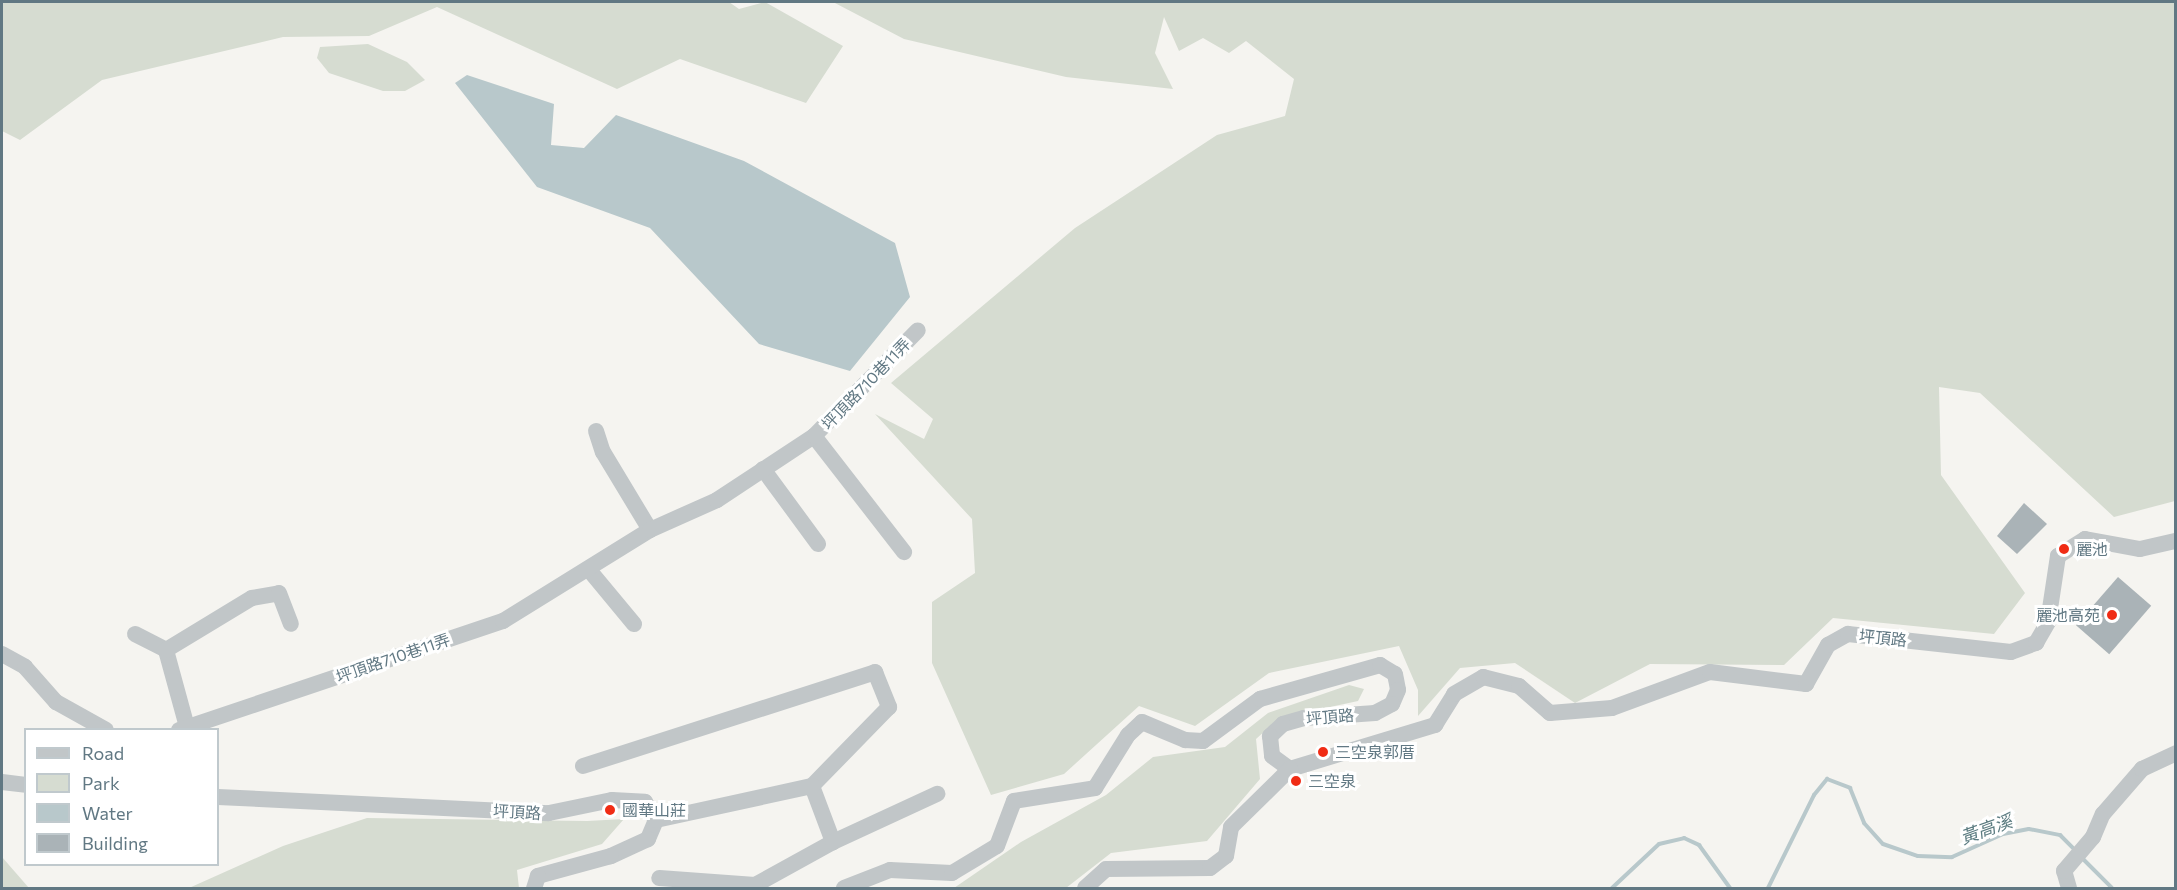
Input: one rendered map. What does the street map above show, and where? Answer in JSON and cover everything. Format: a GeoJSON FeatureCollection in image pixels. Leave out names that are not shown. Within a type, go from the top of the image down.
{"type":"FeatureCollection","features":[{"type":"Feature","properties":{"kind":"street","name":"坪頂路710巷11弄"},"geometry":{"type":"LineString","coordinates":[[166,650],[183,728],[503,621],[590,571],[650,530],[717,500],[814,436],[918,330]]}},
{"type":"Feature","properties":{"kind":"street"},"geometry":{"type":"LineString","coordinates":[[596,430],[603,452],[650,530]]}},
{"type":"Feature","properties":{"kind":"street","name":"坪頂路710巷11弄"},"geometry":{"type":"LineString","coordinates":[[814,436],[904,552]]}},
{"type":"Feature","properties":{"kind":"street"},"geometry":{"type":"LineString","coordinates":[[763,469],[818,544]]}},
{"type":"Feature","properties":{"kind":"street","name":"坪頂路"},"geometry":{"type":"LineString","coordinates":[[844,888],[890,870],[952,873],[997,846],[1014,801],[1095,788],[1128,735],[1142,722],[1185,740],[1203,741],[1260,699],[1380,665],[1395,674],[1398,690],[1392,704],[1375,713],[1304,718],[1284,724],[1270,736],[1272,756],[1290,769],[1435,725],[1454,694],[1483,676],[1519,686],[1550,713],[1612,708],[1710,672],[1806,684],[1828,645],[1848,634],[2011,652],[2036,643],[2048,621],[2058,556],[2085,539],[2140,549],[2175,541]]}},
{"type":"Feature","properties":{"kind":"street"},"geometry":{"type":"LineString","coordinates":[[590,571],[634,624]]}},
{"type":"Feature","properties":{"kind":"street"},"geometry":{"type":"LineString","coordinates":[[135,634],[166,650],[261,596],[279,593],[291,624]]}},
{"type":"Feature","properties":{"kind":"street"},"geometry":{"type":"LineString","coordinates":[[2,654],[25,667],[56,702],[104,728]]}},
{"type":"Feature","properties":{"kind":"street"},"geometry":{"type":"LineString","coordinates":[[534,888],[538,876],[611,856],[648,839],[656,820],[812,786],[889,707],[875,672],[584,766]]}},
{"type":"Feature","properties":{"kind":"street"},"geometry":{"type":"LineString","coordinates":[[2069,888],[2064,871],[2093,837],[2103,814],[2142,769],[2175,753]]}},
{"type":"Feature","properties":{"kind":"street"},"geometry":{"type":"LineString","coordinates":[[1085,888],[1106,869],[1210,868],[1226,856],[1231,826],[1290,769]]}},
{"type":"Feature","properties":{"kind":"street"},"geometry":{"type":"LineString","coordinates":[[812,786],[833,842]]}},
{"type":"Feature","properties":{"kind":"street"},"geometry":{"type":"LineString","coordinates":[[659,878],[755,885],[833,842],[937,794]]}},
{"type":"Feature","properties":{"kind":"street","name":"坪頂路"},"geometry":{"type":"LineString","coordinates":[[219,797],[549,813],[612,800],[645,802],[656,820]]}},
{"type":"Feature","properties":{"kind":"green space"},"geometry":{"type":"Polygon","coordinates":[[[2,2],[729,2],[739,9],[765,2],[843,46],[806,103],[680,59],[617,89],[437,7],[369,36],[283,37],[102,80],[20,140],[2,131],[2,2]]]}},
{"type":"Feature","properties":{"kind":"green space"},"geometry":{"type":"Polygon","coordinates":[[[833,2],[2175,2],[2175,501],[2114,517],[1980,393],[1939,387],[1941,475],[2025,593],[1994,634],[1833,618],[1784,665],[1650,664],[1575,703],[1515,663],[1460,668],[1418,716],[1418,690],[1399,646],[1269,673],[1195,726],[1139,706],[1064,774],[991,795],[932,663],[932,602],[975,573],[972,519],[875,414],[924,439],[933,419],[891,383],[1075,228],[1217,135],[1285,116],[1294,79],[1246,41],[1229,53],[1203,38],[1179,51],[1164,17],[1155,53],[1173,89],[1066,77],[904,39],[833,2]]]}},
{"type":"Feature","properties":{"kind":"green space"},"geometry":{"type":"Polygon","coordinates":[[[368,44],[407,62],[425,80],[405,91],[383,91],[329,73],[317,58],[320,47],[368,44]]]}},
{"type":"Feature","properties":{"kind":"green space"},"geometry":{"type":"Polygon","coordinates":[[[1349,685],[1364,689],[1358,701],[1279,718],[1256,739],[1260,779],[1207,841],[1111,853],[1066,888],[954,888],[1021,842],[1106,795],[1153,757],[1225,747],[1268,713],[1349,685]]]}},
{"type":"Feature","properties":{"kind":"green space"},"geometry":{"type":"Polygon","coordinates":[[[367,818],[587,821],[624,819],[602,844],[517,870],[519,888],[189,888],[283,846],[367,818]]]}},
{"type":"Feature","properties":{"kind":"green space"},"geometry":{"type":"Polygon","coordinates":[[[2,857],[29,888],[2,888],[2,857]]]}},
{"type":"Feature","properties":{"kind":"water"},"geometry":{"type":"Polygon","coordinates":[[[467,75],[554,104],[551,145],[584,148],[616,115],[744,161],[895,243],[910,297],[850,371],[759,344],[650,228],[537,187],[455,83],[467,75]]]}},
{"type":"Feature","properties":{"kind":"building"},"geometry":{"type":"Polygon","coordinates":[[[2024,503],[2047,524],[2017,554],[1997,536],[2024,503]]]}},
{"type":"Feature","properties":{"kind":"building","name":"麗池高苑"},"geometry":{"type":"Polygon","coordinates":[[[2118,577],[2151,606],[2109,654],[2076,625],[2118,577]]]}},
{"type":"Feature","properties":{"kind":"waterway","name":"黃高溪"},"geometry":{"type":"LineString","coordinates":[[1768,888],[1814,795],[1827,779],[1850,788],[1864,823],[1883,844],[1918,856],[1952,857],[2003,834],[2029,829],[2060,835],[2075,850]]}},
{"type":"Feature","properties":{"kind":"waterway","name":"黃高溪"},"geometry":{"type":"LineString","coordinates":[[1612,888],[1659,844],[1684,838],[1699,845],[1730,888]]}},
{"type":"Feature","properties":{"kind":"waterway","name":"黃高溪"},"geometry":{"type":"LineString","coordinates":[[2082,858],[2112,888]]}},
{"type":"Feature","properties":{"kind":"place","name":"麗池"},"geometry":{"type":"Point","coordinates":[2064,549]}},
{"type":"Feature","properties":{"kind":"place","name":"麗池高苑"},"geometry":{"type":"Point","coordinates":[2112,615]}},
{"type":"Feature","properties":{"kind":"place","name":"三空泉郭厝"},"geometry":{"type":"Point","coordinates":[1323,752]}},
{"type":"Feature","properties":{"kind":"place","name":"三空泉"},"geometry":{"type":"Point","coordinates":[1296,781]}},
{"type":"Feature","properties":{"kind":"place","name":"國華山莊"},"geometry":{"type":"Point","coordinates":[610,810]}}]}
